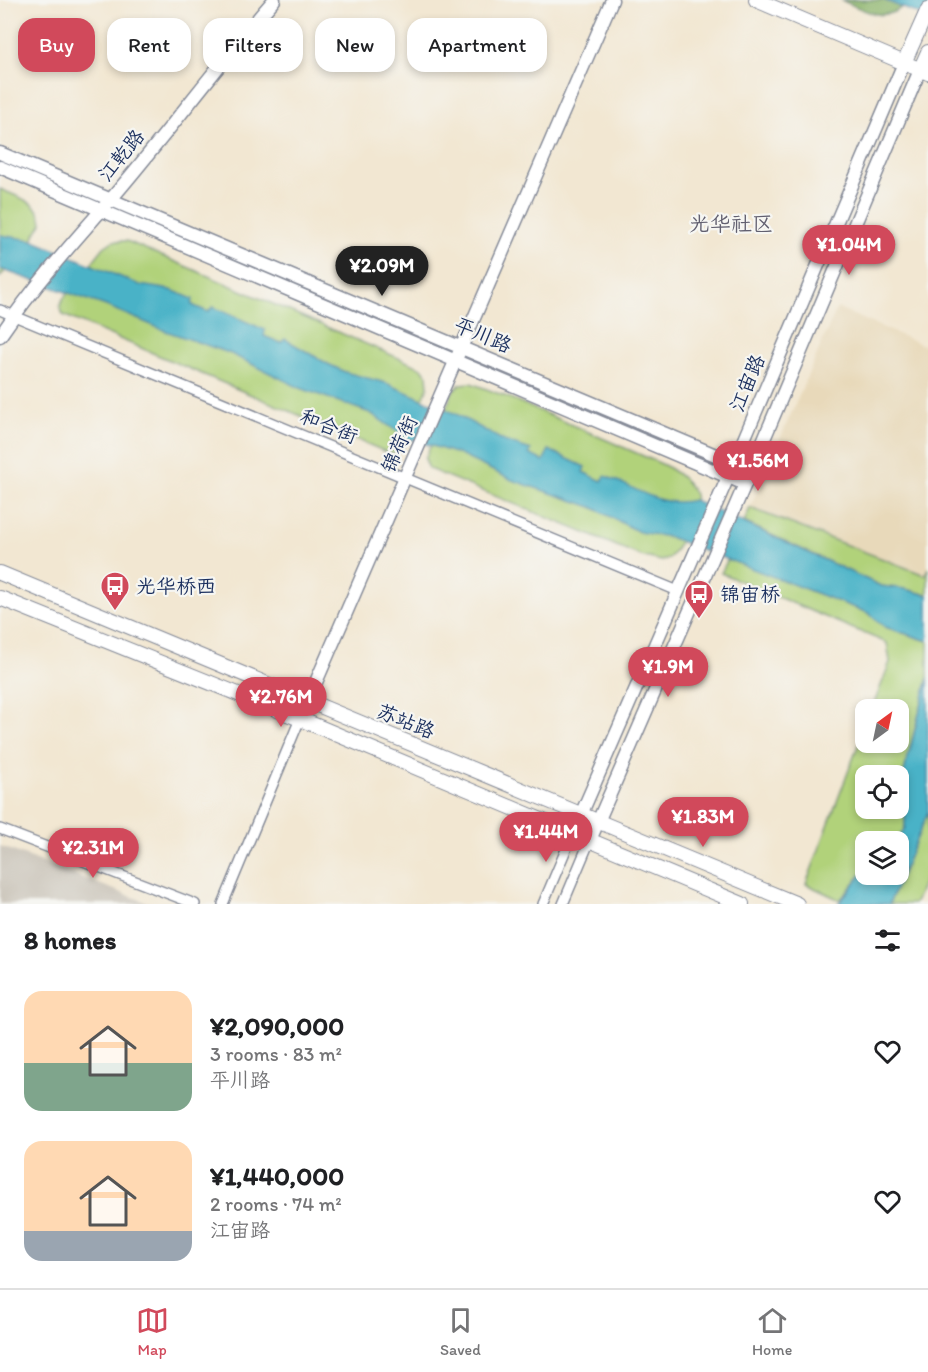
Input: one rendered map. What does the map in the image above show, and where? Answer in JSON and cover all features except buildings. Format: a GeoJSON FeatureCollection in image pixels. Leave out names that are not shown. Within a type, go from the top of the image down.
{"type":"FeatureCollection","features":[{"type":"Feature","properties":{"kind":"main road"},"geometry":{"type":"LineString","coordinates":[[756,0],[924,71]]}},
{"type":"Feature","properties":{"kind":"main road","name":"江宙路"},"geometry":{"type":"LineString","coordinates":[[904,63],[926,13]]}},
{"type":"Feature","properties":{"kind":"main road","name":"江宙路"},"geometry":{"type":"LineString","coordinates":[[924,71],[928,52]]}},
{"type":"Feature","properties":{"kind":"main road","name":"苏站路"},"geometry":{"type":"LineString","coordinates":[[0,573],[797,904]]}},
{"type":"Feature","properties":{"kind":"main road","name":"苏站路"},"geometry":{"type":"LineString","coordinates":[[0,598],[300,719],[742,904]]}},
{"type":"Feature","properties":{"kind":"street","name":"江乾路"},"geometry":{"type":"LineString","coordinates":[[0,336],[66,250],[111,199],[274,0]]}},
{"type":"Feature","properties":{"kind":"street","name":"锦荷街"},"geometry":{"type":"LineString","coordinates":[[223,904],[300,719],[612,0]]}},
{"type":"Feature","properties":{"kind":"street","name":"江宙路"},"geometry":{"type":"LineString","coordinates":[[543,904],[904,63]]}},
{"type":"Feature","properties":{"kind":"street","name":"江宙路"},"geometry":{"type":"LineString","coordinates":[[563,904],[924,71]]}},
{"type":"Feature","properties":{"kind":"street","name":"平川路"},"geometry":{"type":"LineString","coordinates":[[0,153],[751,470]]}},
{"type":"Feature","properties":{"kind":"street","name":"平川路"},"geometry":{"type":"LineString","coordinates":[[0,167],[745,484]]}},
{"type":"Feature","properties":{"kind":"street","name":"和合街"},"geometry":{"type":"LineString","coordinates":[[0,310],[678,591]]}},
{"type":"Feature","properties":{"kind":"street"},"geometry":{"type":"LineString","coordinates":[[0,829],[195,904]]}},
{"type":"Feature","properties":{"kind":"shaded area"},"geometry":{"type":"Polygon","coordinates":[[[837,308],[928,347],[928,568],[926,575],[750,508],[837,308]]]}},
{"type":"Feature","properties":{"kind":"shaded area"},"geometry":{"type":"Polygon","coordinates":[[[0,846],[151,904],[0,904],[0,846]]]}},
{"type":"Feature","properties":{"kind":"green space"},"geometry":{"type":"Polygon","coordinates":[[[841,0],[884,0],[902,7],[895,12],[879,14],[841,0]]]}},
{"type":"Feature","properties":{"kind":"green space"},"geometry":{"type":"Polygon","coordinates":[[[0,189],[33,205],[41,216],[42,223],[32,240],[0,277],[0,189]]]}},
{"type":"Feature","properties":{"kind":"green space"},"geometry":{"type":"Polygon","coordinates":[[[113,241],[127,241],[422,368],[427,375],[428,387],[403,447],[396,453],[386,452],[63,315],[60,306],[63,299],[104,247],[113,241]]]}},
{"type":"Feature","properties":{"kind":"green space"},"geometry":{"type":"Polygon","coordinates":[[[471,383],[664,465],[681,477],[689,485],[694,495],[693,508],[678,545],[670,557],[661,561],[641,556],[429,469],[425,459],[453,391],[460,384],[471,383]]]}},
{"type":"Feature","properties":{"kind":"green space"},"geometry":{"type":"Polygon","coordinates":[[[750,508],[925,575],[928,568],[928,595],[881,586],[744,522],[750,508]]]}},
{"type":"Feature","properties":{"kind":"green space"},"geometry":{"type":"Polygon","coordinates":[[[728,559],[868,613],[885,627],[928,641],[928,678],[909,753],[909,699],[876,699],[890,662],[887,643],[721,573],[728,559]]]}},
{"type":"Feature","properties":{"kind":"green space"},"geometry":{"type":"Polygon","coordinates":[[[855,753],[909,753],[906,765],[855,765],[855,819],[905,819],[903,831],[855,831],[855,882],[840,900],[806,884],[855,753]]]}},
{"type":"Feature","properties":{"kind":"green space"},"geometry":{"type":"Polygon","coordinates":[[[928,812],[928,871],[916,901],[914,904],[889,904],[897,885],[909,885],[909,857],[928,812]]]}},
{"type":"Feature","properties":{"kind":"water"},"geometry":{"type":"Polygon","coordinates":[[[884,0],[928,0],[928,18],[884,0]]]}},
{"type":"Feature","properties":{"kind":"water"},"geometry":{"type":"Polygon","coordinates":[[[0,235],[32,240],[140,285],[171,290],[193,299],[192,305],[208,312],[213,307],[265,330],[264,336],[281,343],[285,339],[345,372],[386,383],[456,414],[504,441],[531,450],[529,454],[543,461],[549,450],[585,467],[583,472],[602,481],[605,476],[648,496],[670,502],[694,500],[881,586],[928,595],[928,641],[885,627],[868,613],[669,537],[639,532],[592,507],[512,480],[458,454],[407,438],[370,413],[300,388],[229,353],[0,269],[0,235]]]}},
{"type":"Feature","properties":{"kind":"water"},"geometry":{"type":"Polygon","coordinates":[[[928,678],[928,812],[909,857],[909,831],[903,831],[905,819],[909,819],[909,765],[906,765],[928,678]]]}},
{"type":"Feature","properties":{"kind":"water"},"geometry":{"type":"Polygon","coordinates":[[[855,883],[855,885],[897,885],[889,904],[838,904],[855,883]]]}},
{"type":"Feature","properties":{"kind":"place","name":"光华桥西"},"geometry":{"type":"Point","coordinates":[115,612]}},
{"type":"Feature","properties":{"kind":"place","name":"锦宙桥"},"geometry":{"type":"Point","coordinates":[699,620]}},
{"type":"Feature","properties":{"kind":"district","name":"光华社区"},"geometry":{"type":"Point","coordinates":[731,224]}}]}
